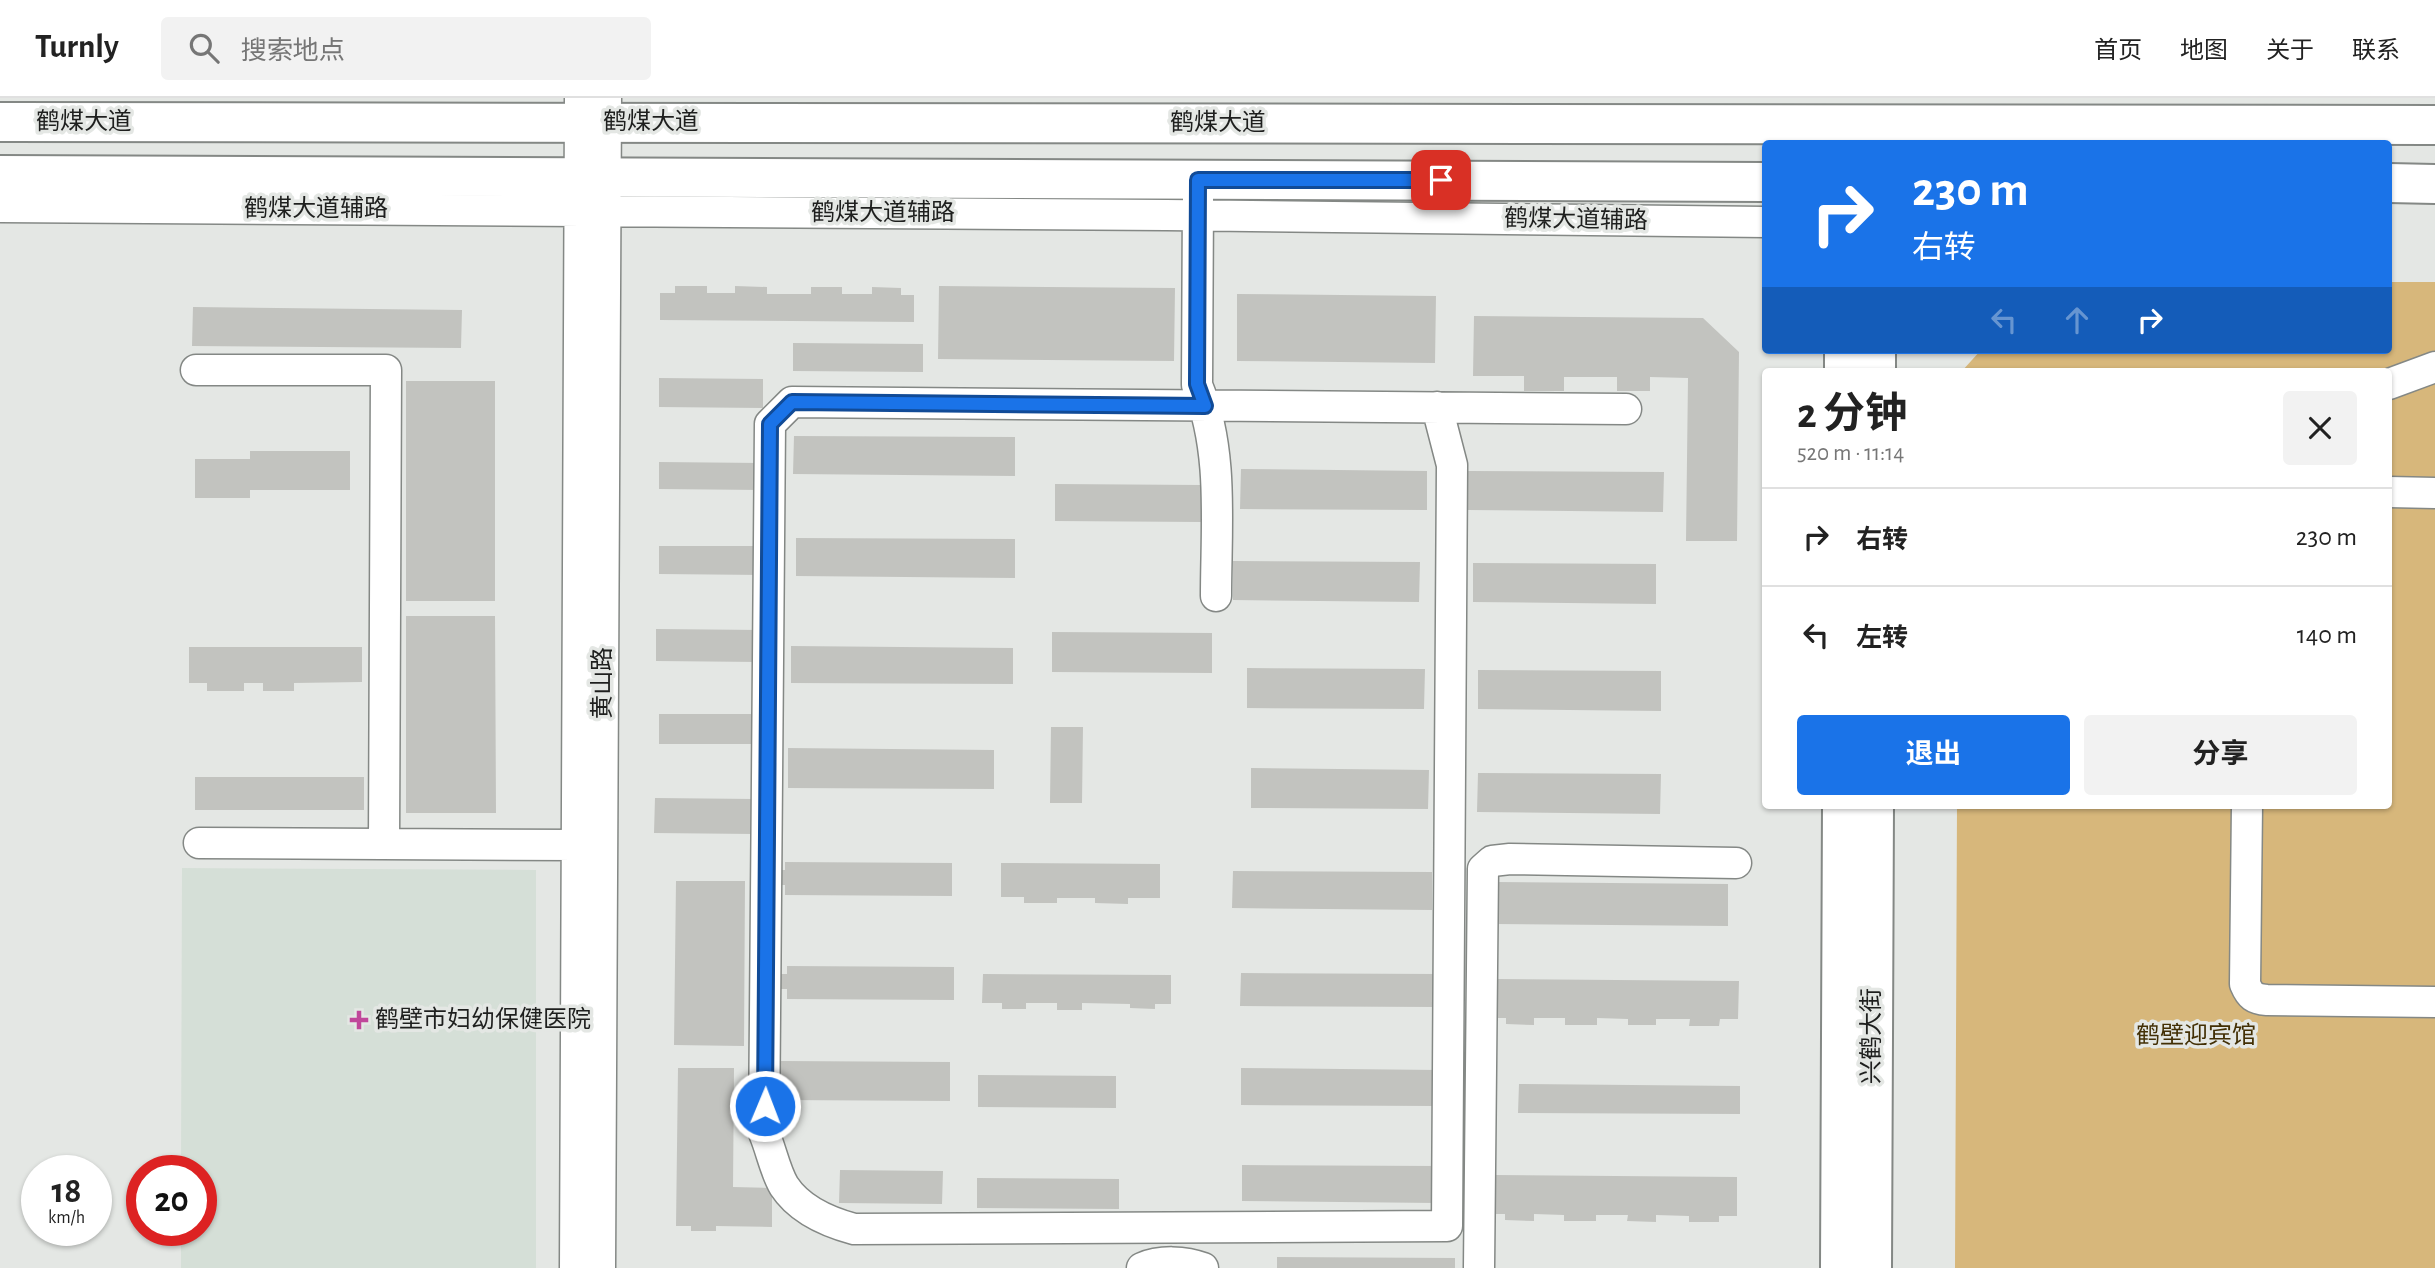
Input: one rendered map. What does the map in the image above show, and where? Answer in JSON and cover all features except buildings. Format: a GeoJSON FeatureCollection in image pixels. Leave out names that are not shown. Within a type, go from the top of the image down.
{"type":"FeatureCollection","features":[{"type":"Feature","properties":{"kind":"main road","name":"鹤煤大道"},"geometry":{"type":"LineString","coordinates":[[0,122],[593,110],[816,110],[1444,111],[1861,122],[2435,125]]}},
{"type":"Feature","properties":{"kind":"main road"},"geometry":{"type":"LineString","coordinates":[[0,176],[593,194],[1198,198],[1762,181]]}},
{"type":"Feature","properties":{"kind":"main road"},"geometry":{"type":"LineString","coordinates":[[2392,183],[2435,184]]}},
{"type":"Feature","properties":{"kind":"main road","name":"兴鹤大街"},"geometry":{"type":"LineString","coordinates":[[1840,1268],[1842,809]]}},
{"type":"Feature","properties":{"kind":"main road","name":"兴鹤大街"},"geometry":{"type":"LineString","coordinates":[[1872,1268],[1874,809]]}},
{"type":"Feature","properties":{"kind":"street","name":"黄山路"},"geometry":{"type":"LineString","coordinates":[[593,110],[600,1268]]}},
{"type":"Feature","properties":{"kind":"street","name":"黄山路"},"geometry":{"type":"LineString","coordinates":[[575,1268],[577,845],[593,194]]}},
{"type":"Feature","properties":{"kind":"street","name":"鹤煤大道辅路"},"geometry":{"type":"LineString","coordinates":[[0,207],[593,194]]}},
{"type":"Feature","properties":{"kind":"street","name":"鹤煤大道辅路"},"geometry":{"type":"LineString","coordinates":[[1198,198],[1762,222]]}},
{"type":"Feature","properties":{"kind":"street"},"geometry":{"type":"LineString","coordinates":[[1198,198],[1197,384],[1205,406],[1217,468],[1216,596]]}},
{"type":"Feature","properties":{"kind":"street"},"geometry":{"type":"LineString","coordinates":[[2392,383],[2435,367]]}},
{"type":"Feature","properties":{"kind":"street"},"geometry":{"type":"LineString","coordinates":[[196,370],[386,370],[384,844]]}},
{"type":"Feature","properties":{"kind":"street"},"geometry":{"type":"LineString","coordinates":[[1437,407],[1452,466],[1447,1226],[854,1229],[836,1224],[808,1210],[784,1186],[764,1133],[770,424],[792,402],[1205,406],[1437,407],[1626,409]]}},
{"type":"Feature","properties":{"kind":"street"},"geometry":{"type":"LineString","coordinates":[[2392,492],[2435,493]]}},
{"type":"Feature","properties":{"kind":"street"},"geometry":{"type":"LineString","coordinates":[[2247,809],[2245,984],[2250,995],[2256,999],[2267,1000],[2435,1002]]}},
{"type":"Feature","properties":{"kind":"street"},"geometry":{"type":"LineString","coordinates":[[199,843],[577,845]]}},
{"type":"Feature","properties":{"kind":"street"},"geometry":{"type":"LineString","coordinates":[[1479,1268],[1483,869],[1492,861],[1510,859],[1736,863]]}},
{"type":"Feature","properties":{"kind":"street"},"geometry":{"type":"LineString","coordinates":[[1142,1268],[1149,1265],[1189,1265],[1175,1227]]}},
{"type":"Feature","properties":{"kind":"shaded area","name":"鹤壁市妇幼保健医院"},"geometry":{"type":"Polygon","coordinates":[[[182,868],[536,870],[536,1268],[181,1268],[181,1246],[217,1246],[217,1155],[181,1155],[182,868]]]}},
{"type":"Feature","properties":{"kind":"green space","name":"鹤壁迎宾馆"},"geometry":{"type":"Polygon","coordinates":[[[2392,282],[2435,282],[2435,1268],[1955,1268],[1957,809],[2392,809],[2392,368],[1965,368],[1977,354],[2392,354],[2392,282]]]}},
{"type":"Feature","properties":{"kind":"place","name":"鹤壁市妇幼保健医院"},"geometry":{"type":"Point","coordinates":[359,1020]}},
{"type":"Feature","properties":{"kind":"route"},"geometry":{"type":"LineString","coordinates":[[765,1106],[770,424],[792,402],[1205,406],[1197,384],[1198,180],[1441,180]]}}]}
